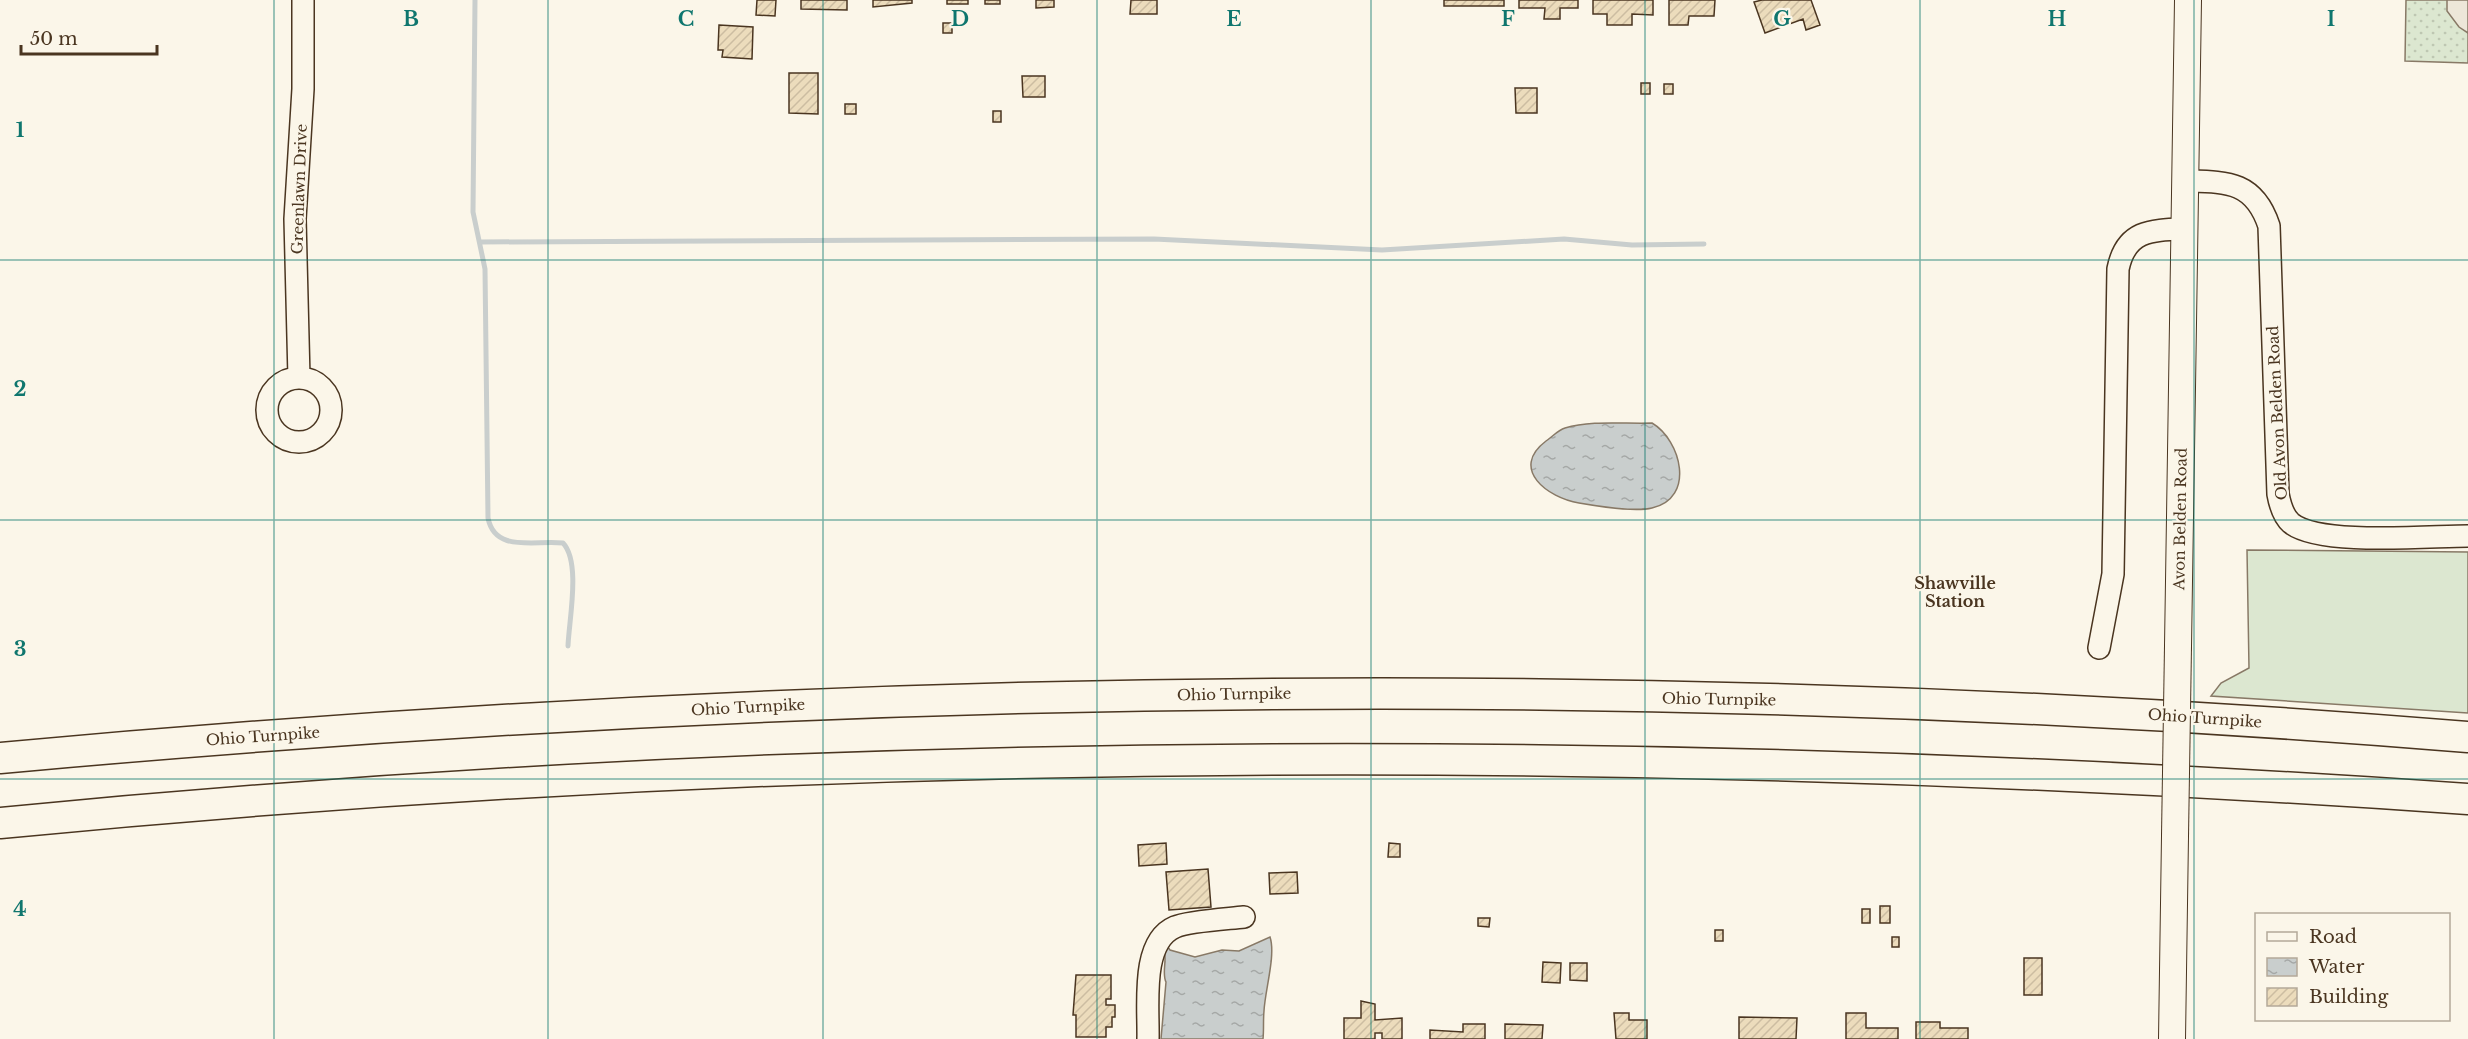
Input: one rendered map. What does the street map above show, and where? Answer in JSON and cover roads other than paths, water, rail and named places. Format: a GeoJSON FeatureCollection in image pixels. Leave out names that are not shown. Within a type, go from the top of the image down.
{"type":"FeatureCollection","features":[{"type":"Feature","properties":{"kind":"highway","name":"Ohio Turnpike"},"geometry":{"type":"LineString","coordinates":[[0,758],[405,725],[707,708],[958,698],[1286,693],[1572,695],[1841,702],[2160,715],[2468,737]]}},
{"type":"Feature","properties":{"kind":"highway"},"geometry":{"type":"LineString","coordinates":[[0,823],[438,789],[680,775],[1001,763],[1259,758],[1663,761],[2226,782],[2468,800]]}},
{"type":"Feature","properties":{"kind":"main road","name":"Avon Belden Road"},"geometry":{"type":"LineString","coordinates":[[2172,1039],[2188,0]]}},
{"type":"Feature","properties":{"kind":"street","name":"Greenlawn Drive"},"geometry":{"type":"LineString","coordinates":[[298,378],[295,219],[303,89],[303,0]]}},
{"type":"Feature","properties":{"kind":"street","name":"Old Avon Belden Road"},"geometry":{"type":"LineString","coordinates":[[2186,181],[2238,186],[2258,202],[2269,226],[2278,494],[2289,521],[2309,532],[2334,536],[2468,536]]}},
{"type":"Feature","properties":{"kind":"street"},"geometry":{"type":"LineString","coordinates":[[2099,648],[2113,574],[2118,269],[2127,244],[2138,236],[2158,230],[2185,229]]}},
{"type":"Feature","properties":{"kind":"street"},"geometry":{"type":"LineString","coordinates":[[1149,1039],[1151,958],[1158,939],[1175,927],[1244,916]]}},
{"type":"Feature","properties":{"kind":"water"},"geometry":{"type":"Polygon","coordinates":[[[1597,423],[1652,423],[1670,442],[1679,468],[1679,481],[1675,493],[1666,502],[1652,508],[1616,508],[1567,500],[1545,489],[1532,472],[1531,462],[1536,451],[1562,429],[1597,423]]]}},
{"type":"Feature","properties":{"kind":"water"},"geometry":{"type":"Polygon","coordinates":[[[1270,937],[1272,953],[1263,1039],[1161,1039],[1166,982],[1165,956],[1162,947],[1165,943],[1170,950],[1195,957],[1222,950],[1239,951],[1270,937]]]}},
{"type":"Feature","properties":{"kind":"waterway"},"geometry":{"type":"LineString","coordinates":[[475,0],[473,212],[485,269],[488,518],[492,529],[507,540],[528,543],[563,543],[572,563],[573,577],[568,646]]}},
{"type":"Feature","properties":{"kind":"waterway"},"geometry":{"type":"LineString","coordinates":[[480,242],[1154,239],[1382,250],[1564,239],[1632,245],[1704,244]]}},
{"type":"Feature","properties":{"kind":"district","name":"Shawville Station"},"geometry":{"type":"Point","coordinates":[1955,592]}}]}
